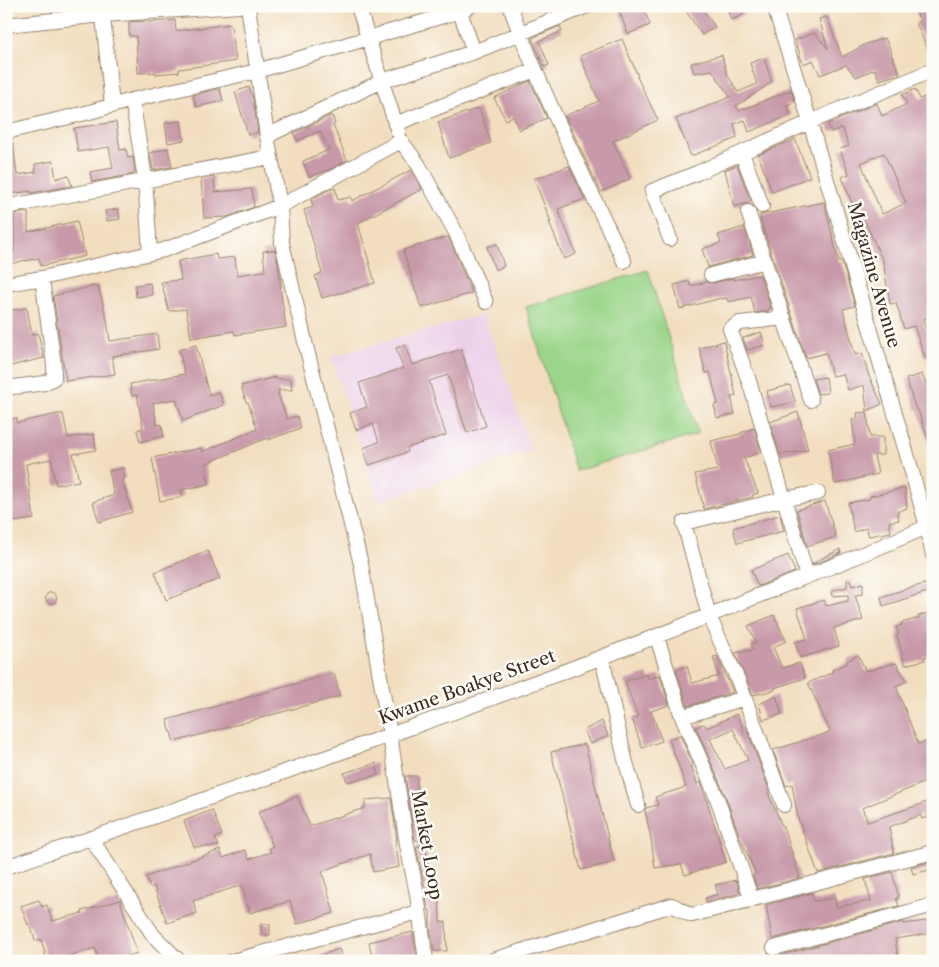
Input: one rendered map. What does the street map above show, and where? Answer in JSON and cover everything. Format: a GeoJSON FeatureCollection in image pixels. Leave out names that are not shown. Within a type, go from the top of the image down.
{"type":"FeatureCollection","features":[{"type":"Feature","properties":{"kind":"street"},"geometry":{"type":"LineString","coordinates":[[6,25],[103,11],[239,6]]}},
{"type":"Feature","properties":{"kind":"street","name":"Market Loop"},"geometry":{"type":"LineString","coordinates":[[248,6],[270,157],[280,206],[282,243],[361,564],[426,961]]}},
{"type":"Feature","properties":{"kind":"street"},"geometry":{"type":"LineString","coordinates":[[358,6],[401,141],[418,164],[455,231],[486,302]]}},
{"type":"Feature","properties":{"kind":"street"},"geometry":{"type":"LineString","coordinates":[[510,6],[560,128],[624,261]]}},
{"type":"Feature","properties":{"kind":"street"},"geometry":{"type":"LineString","coordinates":[[267,136],[382,81],[474,52],[587,6]]}},
{"type":"Feature","properties":{"kind":"street","name":"Magazine Avenue"},"geometry":{"type":"LineString","coordinates":[[774,6],[930,526],[933,555]]}},
{"type":"Feature","properties":{"kind":"street"},"geometry":{"type":"LineString","coordinates":[[6,132],[257,71],[462,8],[474,52]]}},
{"type":"Feature","properties":{"kind":"street"},"geometry":{"type":"LineString","coordinates":[[103,11],[112,106]]}},
{"type":"Feature","properties":{"kind":"street"},"geometry":{"type":"LineString","coordinates":[[395,124],[535,70]]}},
{"type":"Feature","properties":{"kind":"street"},"geometry":{"type":"LineString","coordinates":[[670,239],[652,192],[933,70]]}},
{"type":"Feature","properties":{"kind":"street"},"geometry":{"type":"LineString","coordinates":[[132,100],[145,180],[150,253]]}},
{"type":"Feature","properties":{"kind":"street"},"geometry":{"type":"LineString","coordinates":[[6,284],[42,278],[164,250],[280,206],[401,141]]}},
{"type":"Feature","properties":{"kind":"street"},"geometry":{"type":"LineString","coordinates":[[742,153],[762,206]]}},
{"type":"Feature","properties":{"kind":"street"},"geometry":{"type":"LineString","coordinates":[[6,207],[270,157]]}},
{"type":"Feature","properties":{"kind":"street"},"geometry":{"type":"LineString","coordinates":[[748,212],[811,400]]}},
{"type":"Feature","properties":{"kind":"street"},"geometry":{"type":"LineString","coordinates":[[711,275],[764,261]]}},
{"type":"Feature","properties":{"kind":"street"},"geometry":{"type":"LineString","coordinates":[[6,388],[45,383],[54,378],[54,365],[42,278]]}},
{"type":"Feature","properties":{"kind":"street"},"geometry":{"type":"LineString","coordinates":[[784,318],[740,323],[730,329],[749,381],[807,576]]}},
{"type":"Feature","properties":{"kind":"street"},"geometry":{"type":"LineString","coordinates":[[784,805],[738,680],[709,616],[684,523],[784,499],[818,493]]}},
{"type":"Feature","properties":{"kind":"street","name":"Kwame Boakye Street"},"geometry":{"type":"LineString","coordinates":[[6,867],[390,735],[602,658],[930,526]]}},
{"type":"Feature","properties":{"kind":"street"},"geometry":{"type":"LineString","coordinates":[[656,637],[682,717],[717,798],[752,900]]}},
{"type":"Feature","properties":{"kind":"street"},"geometry":{"type":"LineString","coordinates":[[602,658],[625,759],[638,805]]}},
{"type":"Feature","properties":{"kind":"street"},"geometry":{"type":"LineString","coordinates":[[682,717],[744,698]]}},
{"type":"Feature","properties":{"kind":"street"},"geometry":{"type":"LineString","coordinates":[[91,838],[152,935],[179,961]]}},
{"type":"Feature","properties":{"kind":"street"},"geometry":{"type":"LineString","coordinates":[[493,960],[672,905],[692,915],[933,852]]}},
{"type":"Feature","properties":{"kind":"street"},"geometry":{"type":"LineString","coordinates":[[774,948],[933,905]]}},
{"type":"Feature","properties":{"kind":"street"},"geometry":{"type":"LineString","coordinates":[[232,961],[419,912]]}},
{"type":"Feature","properties":{"kind":"shaded area"},"geometry":{"type":"Polygon","coordinates":[[[484,314],[531,450],[379,502],[331,357],[484,314]]]}},
{"type":"Feature","properties":{"kind":"green space"},"geometry":{"type":"Polygon","coordinates":[[[648,270],[698,434],[576,471],[526,307],[648,270]]]}},
{"type":"Feature","properties":{"kind":"building"},"geometry":{"type":"Polygon","coordinates":[[[632,6],[643,6],[650,25],[628,34],[619,11],[632,6]]]}},
{"type":"Feature","properties":{"kind":"building"},"geometry":{"type":"Polygon","coordinates":[[[692,6],[701,6],[715,27],[702,35],[686,11],[692,6]]]}},
{"type":"Feature","properties":{"kind":"building"},"geometry":{"type":"Polygon","coordinates":[[[726,6],[740,6],[743,15],[731,20],[726,6]]]}},
{"type":"Feature","properties":{"kind":"building"},"geometry":{"type":"Polygon","coordinates":[[[913,6],[933,6],[933,61],[916,23],[920,21],[913,6]]]}},
{"type":"Feature","properties":{"kind":"building"},"geometry":{"type":"Polygon","coordinates":[[[827,17],[842,57],[866,44],[885,38],[900,74],[879,80],[875,69],[856,77],[846,65],[820,75],[813,60],[803,64],[795,40],[815,33],[828,49],[819,19],[827,17]]]}},
{"type":"Feature","properties":{"kind":"building"},"geometry":{"type":"Polygon","coordinates":[[[175,20],[176,31],[231,24],[236,61],[179,69],[179,72],[138,73],[136,36],[129,36],[129,22],[175,20]]]}},
{"type":"Feature","properties":{"kind":"building"},"geometry":{"type":"Polygon","coordinates":[[[560,26],[562,31],[539,41],[549,65],[544,67],[532,38],[560,26]]]}},
{"type":"Feature","properties":{"kind":"building"},"geometry":{"type":"Polygon","coordinates":[[[622,39],[637,77],[658,120],[613,141],[630,179],[601,192],[565,116],[599,101],[580,56],[622,39]]]}},
{"type":"Feature","properties":{"kind":"building"},"geometry":{"type":"Polygon","coordinates":[[[722,55],[727,74],[738,92],[757,84],[750,63],[764,58],[772,82],[736,106],[739,111],[791,90],[795,102],[786,105],[791,115],[749,132],[745,120],[734,124],[737,138],[691,156],[676,119],[730,97],[712,70],[694,73],[691,63],[722,55]]]}},
{"type":"Feature","properties":{"kind":"building"},"geometry":{"type":"Polygon","coordinates":[[[530,81],[547,118],[519,130],[513,116],[506,120],[494,98],[530,81]]]}},
{"type":"Feature","properties":{"kind":"building"},"geometry":{"type":"Polygon","coordinates":[[[249,87],[253,98],[258,132],[248,135],[235,92],[249,87]]]}},
{"type":"Feature","properties":{"kind":"building"},"geometry":{"type":"Polygon","coordinates":[[[220,89],[223,101],[196,107],[193,95],[220,89]]]}},
{"type":"Feature","properties":{"kind":"building"},"geometry":{"type":"Polygon","coordinates":[[[915,89],[920,99],[933,93],[933,316],[923,319],[933,355],[925,358],[914,326],[904,329],[896,303],[890,304],[883,261],[862,215],[857,217],[842,177],[849,174],[840,149],[849,146],[842,128],[831,132],[828,124],[877,103],[882,116],[907,104],[902,95],[915,89]],[[884,153],[861,163],[882,214],[906,203],[884,153]]]}},
{"type":"Feature","properties":{"kind":"building"},"geometry":{"type":"Polygon","coordinates":[[[479,108],[491,143],[449,158],[438,122],[479,108]]]}},
{"type":"Feature","properties":{"kind":"building"},"geometry":{"type":"Polygon","coordinates":[[[332,115],[335,124],[333,125],[347,160],[333,168],[309,177],[303,161],[329,150],[320,131],[297,141],[294,133],[332,115]]]}},
{"type":"Feature","properties":{"kind":"building"},"geometry":{"type":"Polygon","coordinates":[[[181,121],[184,140],[168,143],[165,123],[181,121]]]}},
{"type":"Feature","properties":{"kind":"building"},"geometry":{"type":"Polygon","coordinates":[[[116,122],[120,150],[126,149],[128,158],[133,157],[135,174],[92,182],[90,172],[113,168],[109,147],[78,152],[74,128],[116,122]]]}},
{"type":"Feature","properties":{"kind":"building"},"geometry":{"type":"Polygon","coordinates":[[[795,139],[810,177],[772,192],[758,155],[795,139]]]}},
{"type":"Feature","properties":{"kind":"building"},"geometry":{"type":"Polygon","coordinates":[[[13,143],[17,175],[36,172],[35,164],[53,161],[56,179],[68,175],[72,186],[31,193],[31,191],[9,194],[6,178],[6,144],[13,143]]]}},
{"type":"Feature","properties":{"kind":"building"},"geometry":{"type":"Polygon","coordinates":[[[168,148],[172,167],[153,170],[150,153],[168,148]]]}},
{"type":"Feature","properties":{"kind":"building"},"geometry":{"type":"Polygon","coordinates":[[[737,165],[751,202],[734,207],[725,170],[737,165]]]}},
{"type":"Feature","properties":{"kind":"building"},"geometry":{"type":"Polygon","coordinates":[[[569,166],[585,199],[558,209],[576,254],[564,259],[534,179],[569,166]]]}},
{"type":"Feature","properties":{"kind":"building"},"geometry":{"type":"Polygon","coordinates":[[[411,170],[422,189],[358,223],[375,283],[322,298],[315,276],[322,273],[304,210],[313,207],[311,199],[335,188],[338,200],[351,197],[352,201],[411,170]]]}},
{"type":"Feature","properties":{"kind":"building"},"geometry":{"type":"Polygon","coordinates":[[[214,177],[215,192],[252,189],[254,207],[227,217],[204,218],[201,179],[214,177]]]}},
{"type":"Feature","properties":{"kind":"building"},"geometry":{"type":"Polygon","coordinates":[[[824,202],[839,262],[842,262],[855,306],[843,309],[855,355],[862,353],[869,376],[882,404],[867,411],[864,385],[848,390],[843,374],[832,376],[826,353],[806,358],[761,222],[760,215],[824,202]]]}},
{"type":"Feature","properties":{"kind":"building"},"geometry":{"type":"Polygon","coordinates":[[[118,209],[120,219],[107,221],[105,211],[118,209]]]}},
{"type":"Feature","properties":{"kind":"building"},"geometry":{"type":"Polygon","coordinates":[[[28,212],[28,232],[77,221],[85,256],[41,266],[39,258],[6,265],[6,255],[14,252],[14,214],[28,212]]]}},
{"type":"Feature","properties":{"kind":"building"},"geometry":{"type":"Polygon","coordinates":[[[744,227],[753,255],[708,267],[702,249],[721,243],[718,235],[744,227]]]}},
{"type":"Feature","properties":{"kind":"building"},"geometry":{"type":"Polygon","coordinates":[[[448,237],[472,293],[421,308],[403,250],[448,237]]]}},
{"type":"Feature","properties":{"kind":"building"},"geometry":{"type":"Polygon","coordinates":[[[497,244],[504,266],[495,270],[487,247],[497,244]]]}},
{"type":"Feature","properties":{"kind":"building"},"geometry":{"type":"Polygon","coordinates":[[[275,250],[286,327],[235,335],[234,331],[191,338],[186,309],[169,311],[161,282],[181,280],[178,261],[216,254],[217,259],[235,257],[237,275],[265,271],[263,251],[275,250]]]}},
{"type":"Feature","properties":{"kind":"building"},"geometry":{"type":"Polygon","coordinates":[[[760,275],[771,308],[768,311],[755,313],[751,297],[728,302],[727,298],[721,298],[680,309],[674,285],[689,281],[690,286],[760,275]]]}},
{"type":"Feature","properties":{"kind":"building"},"geometry":{"type":"Polygon","coordinates":[[[150,283],[152,295],[136,297],[135,285],[150,283]]]}},
{"type":"Feature","properties":{"kind":"building"},"geometry":{"type":"Polygon","coordinates":[[[98,285],[110,341],[157,334],[159,349],[112,356],[115,374],[66,381],[53,296],[98,285]]]}},
{"type":"Feature","properties":{"kind":"building"},"geometry":{"type":"Polygon","coordinates":[[[27,308],[32,335],[38,333],[44,358],[6,367],[6,311],[27,308]]]}},
{"type":"Feature","properties":{"kind":"building"},"geometry":{"type":"Polygon","coordinates":[[[761,332],[765,345],[747,350],[743,338],[761,332]]]}},
{"type":"Feature","properties":{"kind":"building"},"geometry":{"type":"Polygon","coordinates":[[[724,341],[736,396],[731,397],[735,414],[717,418],[714,405],[718,404],[710,372],[706,373],[699,348],[724,341]]]}},
{"type":"Feature","properties":{"kind":"building"},"geometry":{"type":"Polygon","coordinates":[[[196,345],[209,395],[219,392],[224,405],[183,421],[176,399],[153,403],[157,425],[161,424],[164,436],[140,442],[137,430],[143,428],[137,395],[132,396],[130,384],[185,374],[179,350],[196,345]]]}},
{"type":"Feature","properties":{"kind":"building"},"geometry":{"type":"Polygon","coordinates":[[[405,345],[412,365],[461,349],[486,426],[467,433],[448,375],[429,381],[446,435],[407,448],[408,452],[369,465],[363,448],[379,442],[373,424],[356,430],[350,413],[367,407],[359,383],[403,368],[396,348],[405,345]]]}},
{"type":"Feature","properties":{"kind":"building"},"geometry":{"type":"Polygon","coordinates":[[[922,374],[925,382],[933,379],[933,448],[931,448],[918,410],[916,410],[906,379],[922,374]]]}},
{"type":"Feature","properties":{"kind":"building"},"geometry":{"type":"Polygon","coordinates":[[[275,377],[275,379],[291,379],[292,390],[278,390],[278,394],[287,419],[297,416],[301,428],[268,440],[267,438],[205,464],[209,484],[181,490],[183,497],[160,501],[152,458],[201,448],[202,452],[257,429],[241,386],[275,377]]]}},
{"type":"Feature","properties":{"kind":"building"},"geometry":{"type":"Polygon","coordinates":[[[826,377],[828,393],[818,394],[813,379],[826,377]]]}},
{"type":"Feature","properties":{"kind":"building"},"geometry":{"type":"Polygon","coordinates":[[[790,385],[795,402],[771,407],[767,391],[790,385]]]}},
{"type":"Feature","properties":{"kind":"building"},"geometry":{"type":"Polygon","coordinates":[[[798,412],[808,450],[780,455],[770,422],[798,412]]]}},
{"type":"Feature","properties":{"kind":"building"},"geometry":{"type":"Polygon","coordinates":[[[867,412],[870,437],[883,437],[883,455],[874,455],[878,474],[835,484],[828,450],[855,444],[852,419],[858,418],[857,413],[867,412]]]}},
{"type":"Feature","properties":{"kind":"building"},"geometry":{"type":"Polygon","coordinates":[[[63,414],[68,438],[94,434],[96,450],[73,454],[79,481],[56,485],[51,459],[26,464],[34,519],[6,523],[6,420],[17,418],[17,423],[63,414]]]}},
{"type":"Feature","properties":{"kind":"building"},"geometry":{"type":"Polygon","coordinates":[[[754,428],[761,452],[744,458],[758,493],[752,495],[753,497],[704,509],[695,474],[718,470],[711,441],[740,434],[754,428]]]}},
{"type":"Feature","properties":{"kind":"building"},"geometry":{"type":"Polygon","coordinates":[[[123,468],[125,478],[122,479],[132,512],[99,522],[93,502],[114,495],[109,471],[123,468]]]}},
{"type":"Feature","properties":{"kind":"building"},"geometry":{"type":"Polygon","coordinates":[[[905,488],[907,508],[897,512],[899,520],[889,522],[891,532],[869,536],[866,528],[854,532],[848,503],[870,499],[870,496],[905,488]]]}},
{"type":"Feature","properties":{"kind":"building"},"geometry":{"type":"Polygon","coordinates":[[[825,501],[836,537],[807,546],[797,510],[825,501]]]}},
{"type":"Feature","properties":{"kind":"building"},"geometry":{"type":"Polygon","coordinates":[[[780,515],[784,531],[737,543],[733,528],[780,515]]]}},
{"type":"Feature","properties":{"kind":"building"},"geometry":{"type":"Polygon","coordinates":[[[840,549],[841,553],[812,564],[840,549]]]}},
{"type":"Feature","properties":{"kind":"building"},"geometry":{"type":"Polygon","coordinates":[[[208,551],[220,579],[166,600],[155,572],[208,551]]]}},
{"type":"Feature","properties":{"kind":"building"},"geometry":{"type":"Polygon","coordinates":[[[788,555],[795,572],[758,586],[751,570],[788,555]]]}},
{"type":"Feature","properties":{"kind":"building"},"geometry":{"type":"Polygon","coordinates":[[[847,580],[850,580],[852,586],[863,583],[863,594],[855,595],[863,620],[834,628],[839,646],[800,658],[795,642],[807,639],[797,608],[824,600],[826,606],[848,601],[848,595],[832,596],[831,591],[847,587],[847,580]]]}},
{"type":"Feature","properties":{"kind":"building"},"geometry":{"type":"Polygon","coordinates":[[[933,582],[933,590],[883,606],[881,597],[933,582]]]}},
{"type":"Feature","properties":{"kind":"building"},"geometry":{"type":"Polygon","coordinates":[[[51,592],[57,598],[51,604],[45,598],[51,592]]]}},
{"type":"Feature","properties":{"kind":"building"},"geometry":{"type":"Polygon","coordinates":[[[928,613],[933,628],[933,656],[924,657],[925,660],[905,665],[896,627],[902,625],[901,623],[919,618],[918,616],[928,613]]]}},
{"type":"Feature","properties":{"kind":"building"},"geometry":{"type":"Polygon","coordinates":[[[774,615],[786,641],[773,647],[782,668],[800,663],[805,678],[774,688],[775,690],[753,695],[735,653],[753,650],[751,644],[756,642],[748,626],[774,615]]]}},
{"type":"Feature","properties":{"kind":"building"},"geometry":{"type":"Polygon","coordinates":[[[858,655],[866,671],[896,663],[907,681],[896,686],[918,744],[933,740],[933,779],[862,808],[868,822],[933,800],[933,816],[922,819],[921,815],[889,827],[894,853],[818,873],[798,818],[792,784],[786,786],[773,750],[830,731],[808,683],[833,672],[832,670],[848,663],[847,661],[858,655]]]}},
{"type":"Feature","properties":{"kind":"building"},"geometry":{"type":"Polygon","coordinates":[[[717,656],[733,692],[688,706],[676,670],[687,666],[692,683],[719,676],[713,657],[717,656]]]}},
{"type":"Feature","properties":{"kind":"building"},"geometry":{"type":"Polygon","coordinates":[[[334,673],[340,696],[174,742],[167,720],[334,673]]]}},
{"type":"Feature","properties":{"kind":"building"},"geometry":{"type":"Polygon","coordinates":[[[647,674],[649,679],[660,675],[669,705],[651,711],[662,741],[642,748],[632,718],[638,718],[625,681],[647,674]]]}},
{"type":"Feature","properties":{"kind":"building"},"geometry":{"type":"Polygon","coordinates":[[[776,696],[782,714],[763,720],[759,704],[776,696]]]}},
{"type":"Feature","properties":{"kind":"building"},"geometry":{"type":"Polygon","coordinates":[[[737,714],[744,732],[747,731],[750,737],[770,792],[768,793],[787,837],[800,878],[757,889],[753,875],[756,874],[696,727],[704,724],[707,728],[737,714]],[[733,729],[710,739],[725,769],[748,760],[733,729]]]}},
{"type":"Feature","properties":{"kind":"building"},"geometry":{"type":"Polygon","coordinates":[[[602,721],[608,736],[590,744],[584,730],[602,721]]]}},
{"type":"Feature","properties":{"kind":"building"},"geometry":{"type":"Polygon","coordinates":[[[680,735],[693,764],[691,765],[697,784],[701,782],[726,862],[685,875],[681,864],[655,868],[645,810],[646,808],[658,805],[655,797],[686,787],[669,739],[680,735]]]}},
{"type":"Feature","properties":{"kind":"building"},"geometry":{"type":"Polygon","coordinates":[[[585,744],[614,862],[581,870],[551,752],[585,744]]]}},
{"type":"Feature","properties":{"kind":"building"},"geometry":{"type":"Polygon","coordinates":[[[376,763],[378,775],[347,782],[344,773],[376,763]]]}},
{"type":"Feature","properties":{"kind":"building"},"geometry":{"type":"Polygon","coordinates":[[[405,776],[417,776],[417,820],[422,820],[421,840],[415,840],[405,776]]]}},
{"type":"Feature","properties":{"kind":"building"},"geometry":{"type":"Polygon","coordinates":[[[297,796],[310,826],[365,808],[365,800],[391,798],[399,867],[373,872],[370,854],[322,871],[334,913],[297,924],[290,901],[250,913],[242,885],[193,901],[197,913],[167,923],[154,886],[150,888],[146,877],[220,850],[223,858],[245,850],[249,859],[271,852],[269,848],[273,846],[258,812],[297,796]]]}},
{"type":"Feature","properties":{"kind":"building"},"geometry":{"type":"Polygon","coordinates":[[[212,810],[222,835],[215,838],[219,846],[194,847],[184,821],[212,810]]]}},
{"type":"Feature","properties":{"kind":"building"},"geometry":{"type":"Polygon","coordinates":[[[425,845],[431,887],[425,887],[416,847],[425,845]]]}},
{"type":"Feature","properties":{"kind":"building"},"geometry":{"type":"Polygon","coordinates":[[[933,861],[933,869],[913,874],[911,867],[933,861]]]}},
{"type":"Feature","properties":{"kind":"building"},"geometry":{"type":"Polygon","coordinates":[[[892,872],[899,898],[896,898],[899,906],[772,939],[766,905],[812,893],[814,901],[835,898],[836,907],[871,901],[865,879],[892,872]]]}},
{"type":"Feature","properties":{"kind":"building"},"geometry":{"type":"Polygon","coordinates":[[[736,880],[740,893],[706,902],[705,898],[718,894],[715,885],[736,880]]]}},
{"type":"Feature","properties":{"kind":"building"},"geometry":{"type":"Polygon","coordinates":[[[439,896],[440,922],[446,922],[447,951],[434,951],[430,926],[430,910],[428,910],[426,897],[439,896]]]}},
{"type":"Feature","properties":{"kind":"building"},"geometry":{"type":"Polygon","coordinates":[[[39,900],[42,907],[47,905],[52,921],[83,913],[82,911],[120,900],[137,953],[114,961],[99,961],[95,948],[47,961],[41,939],[35,941],[30,924],[28,925],[21,906],[39,900]]]}},
{"type":"Feature","properties":{"kind":"building"},"geometry":{"type":"Polygon","coordinates":[[[933,920],[933,933],[895,939],[898,957],[876,961],[776,961],[775,957],[903,922],[904,924],[933,920]]]}},
{"type":"Feature","properties":{"kind":"building"},"geometry":{"type":"Polygon","coordinates":[[[261,924],[270,924],[270,935],[261,935],[261,924]]]}},
{"type":"Feature","properties":{"kind":"building"},"geometry":{"type":"Polygon","coordinates":[[[413,932],[417,961],[373,961],[369,942],[413,932]]]}},
{"type":"Feature","properties":{"kind":"building"},"geometry":{"type":"Polygon","coordinates":[[[339,949],[343,961],[310,961],[310,959],[339,949]]]}}]}
